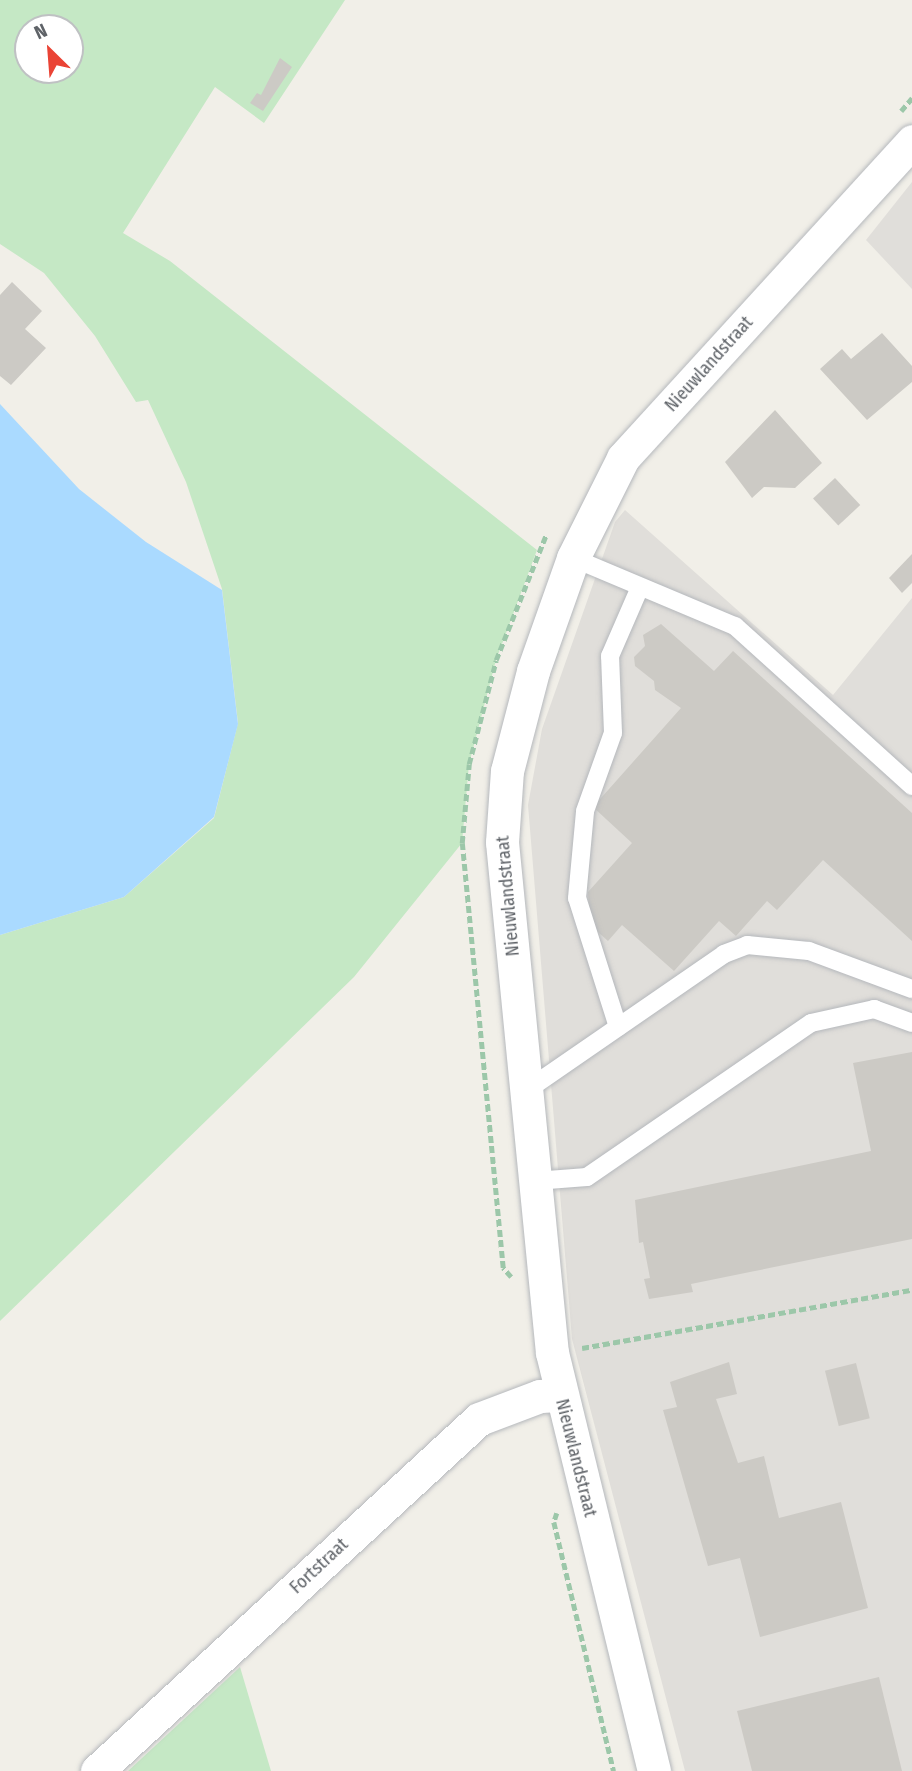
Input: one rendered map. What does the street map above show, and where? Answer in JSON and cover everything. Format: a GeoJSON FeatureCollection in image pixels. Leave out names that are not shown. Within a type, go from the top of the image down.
{"type":"FeatureCollection","features":[{"type":"Feature","properties":{"kind":"street","name":"Nieuwlandstraat"},"geometry":{"type":"LineString","coordinates":[[654,1771],[560,1395],[552,1353],[502,842],[507,771],[533,671],[573,558],[623,458],[903,130]]}},
{"type":"Feature","properties":{"kind":"street","name":"Fortstraat"},"geometry":{"type":"LineString","coordinates":[[97,1771],[479,1419],[540,1396],[560,1395]]}},
{"type":"Feature","properties":{"kind":"lane"},"geometry":{"type":"LineString","coordinates":[[573,558],[735,626],[912,786]]}},
{"type":"Feature","properties":{"kind":"lane"},"geometry":{"type":"LineString","coordinates":[[618,1027],[577,898],[585,811],[613,733],[610,656],[639,587]]}},
{"type":"Feature","properties":{"kind":"lane"},"geometry":{"type":"LineString","coordinates":[[527,1090],[724,954],[747,945],[809,951],[912,989]]}},
{"type":"Feature","properties":{"kind":"lane"},"geometry":{"type":"LineString","coordinates":[[535,1181],[587,1177],[810,1023],[874,1009],[912,1023]]}},
{"type":"Feature","properties":{"kind":"path"},"geometry":{"type":"LineString","coordinates":[[903,130],[912,99]]}},
{"type":"Feature","properties":{"kind":"path"},"geometry":{"type":"LineString","coordinates":[[518,1284],[503,1268],[463,843],[469,764],[496,660],[551,526]]}},
{"type":"Feature","properties":{"kind":"path"},"geometry":{"type":"LineString","coordinates":[[552,1353],[912,1290]]}},
{"type":"Feature","properties":{"kind":"shaded area"},"geometry":{"type":"Polygon","coordinates":[[[912,182],[912,289],[866,240],[912,182]]]}},
{"type":"Feature","properties":{"kind":"shaded area"},"geometry":{"type":"Polygon","coordinates":[[[625,510],[833,695],[912,598],[912,1771],[685,1771],[572,1339],[528,805],[542,729],[615,522],[625,510]]]}},
{"type":"Feature","properties":{"kind":"green space"},"geometry":{"type":"Polygon","coordinates":[[[0,0],[345,0],[264,123],[215,87],[123,233],[170,261],[537,550],[496,660],[469,764],[462,843],[354,977],[0,1321],[0,935],[124,897],[214,818],[238,723],[222,589],[186,482],[148,400],[136,402],[95,336],[44,273],[0,244],[0,0]]]}},
{"type":"Feature","properties":{"kind":"green space"},"geometry":{"type":"Polygon","coordinates":[[[240,1667],[271,1771],[128,1771],[240,1667]]]}},
{"type":"Feature","properties":{"kind":"water"},"geometry":{"type":"Polygon","coordinates":[[[0,404],[79,489],[146,542],[222,590],[238,724],[214,817],[124,897],[0,935],[0,404]]]}},
{"type":"Feature","properties":{"kind":"building"},"geometry":{"type":"Polygon","coordinates":[[[280,58],[292,67],[263,111],[250,103],[257,93],[261,95],[280,58]]]}},
{"type":"Feature","properties":{"kind":"building"},"geometry":{"type":"Polygon","coordinates":[[[12,282],[42,311],[25,329],[46,348],[11,385],[0,376],[0,295],[12,282]]]}},
{"type":"Feature","properties":{"kind":"building"},"geometry":{"type":"Polygon","coordinates":[[[882,333],[912,366],[912,382],[867,420],[820,369],[842,349],[851,359],[882,333]]]}},
{"type":"Feature","properties":{"kind":"building"},"geometry":{"type":"Polygon","coordinates":[[[775,410],[822,463],[795,488],[764,487],[752,498],[725,462],[775,410]]]}},
{"type":"Feature","properties":{"kind":"building"},"geometry":{"type":"Polygon","coordinates":[[[835,478],[860,505],[838,526],[813,498],[835,478]]]}},
{"type":"Feature","properties":{"kind":"building"},"geometry":{"type":"Polygon","coordinates":[[[912,554],[912,583],[902,593],[889,578],[912,554]]]}},
{"type":"Feature","properties":{"kind":"building"},"geometry":{"type":"Polygon","coordinates":[[[661,624],[714,671],[733,651],[912,813],[912,941],[823,860],[777,910],[767,901],[736,936],[719,921],[674,971],[622,925],[608,941],[590,925],[588,892],[632,843],[593,807],[681,708],[655,690],[654,681],[635,666],[634,657],[645,646],[643,635],[661,624]]]}},
{"type":"Feature","properties":{"kind":"building"},"geometry":{"type":"Polygon","coordinates":[[[912,1052],[912,1239],[691,1284],[693,1292],[649,1299],[644,1279],[650,1278],[643,1242],[639,1243],[635,1200],[871,1151],[853,1063],[912,1052]]]}},
{"type":"Feature","properties":{"kind":"building"},"geometry":{"type":"Polygon","coordinates":[[[729,1362],[737,1394],[716,1399],[738,1463],[764,1456],[779,1518],[841,1502],[868,1608],[760,1637],[740,1558],[708,1566],[663,1410],[677,1407],[670,1382],[729,1362]]]}},
{"type":"Feature","properties":{"kind":"building"},"geometry":{"type":"Polygon","coordinates":[[[856,1363],[870,1418],[839,1426],[825,1371],[856,1363]]]}},
{"type":"Feature","properties":{"kind":"building"},"geometry":{"type":"Polygon","coordinates":[[[879,1677],[902,1771],[752,1771],[737,1711],[879,1677]]]}}]}
